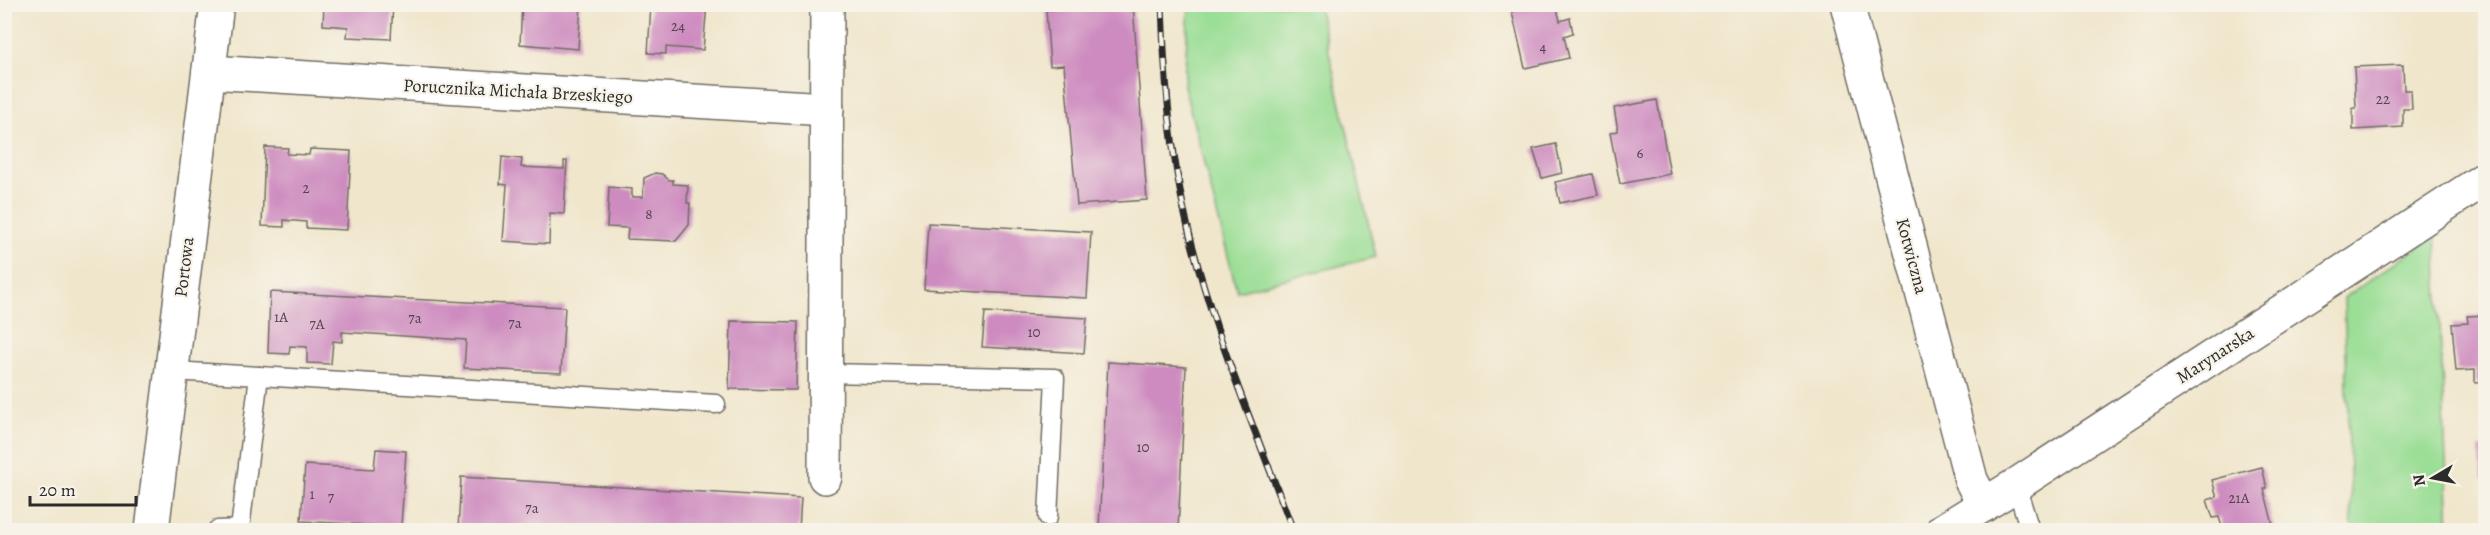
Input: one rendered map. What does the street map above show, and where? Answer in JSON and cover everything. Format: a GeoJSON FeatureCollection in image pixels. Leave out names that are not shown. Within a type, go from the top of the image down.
{"type":"FeatureCollection","features":[{"type":"Feature","properties":{"kind":"street","name":"Portowa"},"geometry":{"type":"LineString","coordinates":[[152,531],[217,4]]}},
{"type":"Feature","properties":{"kind":"street"},"geometry":{"type":"LineString","coordinates":[[825,477],[827,4]]}},
{"type":"Feature","properties":{"kind":"street","name":"Kotwiczna"},"geometry":{"type":"LineString","coordinates":[[1847,4],[1971,480],[1984,505]]}},
{"type":"Feature","properties":{"kind":"street","name":"Porucznika Michała Brzeskiego"},"geometry":{"type":"LineString","coordinates":[[209,72],[827,109]]}},
{"type":"Feature","properties":{"kind":"street","name":"Marynarska"},"geometry":{"type":"LineString","coordinates":[[1943,531],[2486,178]]}},
{"type":"Feature","properties":{"kind":"lane"},"geometry":{"type":"LineString","coordinates":[[172,370],[716,404]]}},
{"type":"Feature","properties":{"kind":"lane"},"geometry":{"type":"LineString","coordinates":[[826,373],[1055,378],[1048,517]]}},
{"type":"Feature","properties":{"kind":"lane"},"geometry":{"type":"LineString","coordinates":[[218,531],[240,529],[259,376]]}},
{"type":"Feature","properties":{"kind":"lane"},"geometry":{"type":"LineString","coordinates":[[2016,485],[2030,531]]}},
{"type":"Feature","properties":{"kind":"green space"},"geometry":{"type":"Polygon","coordinates":[[[1189,5],[1318,5],[1376,257],[1237,291],[1184,86],[1189,5]]]}},
{"type":"Feature","properties":{"kind":"green space"},"geometry":{"type":"Polygon","coordinates":[[[2436,235],[2449,530],[2352,530],[2344,298],[2436,235]]]}},
{"type":"Feature","properties":{"kind":"building"},"geometry":{"type":"Polygon","coordinates":[[[324,4],[393,4],[391,39],[347,37],[348,27],[323,25],[324,4]]]}},
{"type":"Feature","properties":{"kind":"building"},"geometry":{"type":"Polygon","coordinates":[[[522,4],[581,4],[578,49],[520,44],[522,4]]]}},
{"type":"Feature","properties":{"kind":"building"},"geometry":{"type":"Polygon","coordinates":[[[651,4],[707,4],[703,50],[666,47],[666,54],[648,53],[651,4]]]}},
{"type":"Feature","properties":{"kind":"building"},"geometry":{"type":"Polygon","coordinates":[[[1060,4],[1133,4],[1147,200],[1077,205],[1064,65],[1050,66],[1046,10],[1060,9],[1060,4]]]}},
{"type":"Feature","properties":{"kind":"building"},"geometry":{"type":"Polygon","coordinates":[[[1527,4],[1556,4],[1560,21],[1570,18],[1573,33],[1564,36],[1569,58],[1525,68],[1511,8],[1527,4]]]}},
{"type":"Feature","properties":{"kind":"building"},"geometry":{"type":"Polygon","coordinates":[[[2403,65],[2404,90],[2411,90],[2412,109],[2403,109],[2403,127],[2353,130],[2353,108],[2356,108],[2354,67],[2403,65]]]}},
{"type":"Feature","properties":{"kind":"building"},"geometry":{"type":"Polygon","coordinates":[[[1657,100],[1670,174],[1620,184],[1610,133],[1618,131],[1614,108],[1657,100]]]}},
{"type":"Feature","properties":{"kind":"building"},"geometry":{"type":"Polygon","coordinates":[[[1556,144],[1562,173],[1542,178],[1533,149],[1556,144]]]}},
{"type":"Feature","properties":{"kind":"building"},"geometry":{"type":"Polygon","coordinates":[[[265,147],[288,148],[287,154],[309,155],[310,149],[351,151],[347,230],[306,228],[306,222],[284,220],[284,227],[262,226],[265,147]]]}},
{"type":"Feature","properties":{"kind":"building"},"geometry":{"type":"Polygon","coordinates":[[[502,157],[522,159],[521,167],[564,169],[564,161],[567,161],[564,214],[550,213],[549,244],[503,241],[507,185],[500,184],[502,157]]]}},
{"type":"Feature","properties":{"kind":"building"},"geometry":{"type":"Polygon","coordinates":[[[655,173],[673,180],[673,184],[688,185],[689,225],[676,241],[627,239],[628,228],[607,227],[609,187],[632,189],[632,197],[643,197],[644,178],[655,173]]]}},
{"type":"Feature","properties":{"kind":"building"},"geometry":{"type":"Polygon","coordinates":[[[1593,174],[1598,195],[1560,203],[1555,182],[1593,174]]]}},
{"type":"Feature","properties":{"kind":"building"},"geometry":{"type":"Polygon","coordinates":[[[928,223],[1091,232],[1087,298],[924,289],[928,223]]]}},
{"type":"Feature","properties":{"kind":"building"},"geometry":{"type":"Polygon","coordinates":[[[270,292],[565,307],[561,373],[464,368],[466,340],[342,332],[342,342],[333,341],[331,364],[307,363],[307,347],[290,346],[289,354],[268,353],[270,292]]]}},
{"type":"Feature","properties":{"kind":"building"},"geometry":{"type":"Polygon","coordinates":[[[985,312],[1087,318],[1084,353],[982,347],[985,312]]]}},
{"type":"Feature","properties":{"kind":"building"},"geometry":{"type":"Polygon","coordinates":[[[2486,315],[2486,382],[2475,383],[2475,370],[2456,371],[2452,324],[2468,323],[2467,316],[2486,315]]]}},
{"type":"Feature","properties":{"kind":"building"},"geometry":{"type":"Polygon","coordinates":[[[731,321],[798,322],[796,390],[729,389],[731,321]]]}},
{"type":"Feature","properties":{"kind":"building"},"geometry":{"type":"Polygon","coordinates":[[[1108,362],[1186,367],[1178,530],[1099,527],[1108,362]]]}},
{"type":"Feature","properties":{"kind":"building"},"geometry":{"type":"Polygon","coordinates":[[[2479,447],[2486,447],[2486,479],[2482,479],[2479,447]]]}},
{"type":"Feature","properties":{"kind":"building"},"geometry":{"type":"Polygon","coordinates":[[[376,449],[406,451],[401,527],[301,521],[305,465],[374,469],[376,449]]]}},
{"type":"Feature","properties":{"kind":"building"},"geometry":{"type":"Polygon","coordinates":[[[2262,467],[2267,488],[2264,489],[2274,529],[2223,530],[2219,517],[2213,518],[2207,500],[2217,497],[2212,480],[2262,467]]]}},
{"type":"Feature","properties":{"kind":"building"},"geometry":{"type":"Polygon","coordinates":[[[461,477],[801,498],[799,530],[458,530],[461,477]]]}},
{"type":"Feature","properties":{"kind":"railway"},"geometry":{"type":"LineString","coordinates":[[1162,4],[1170,121],[1189,233],[1229,362],[1293,530]]}}]}
